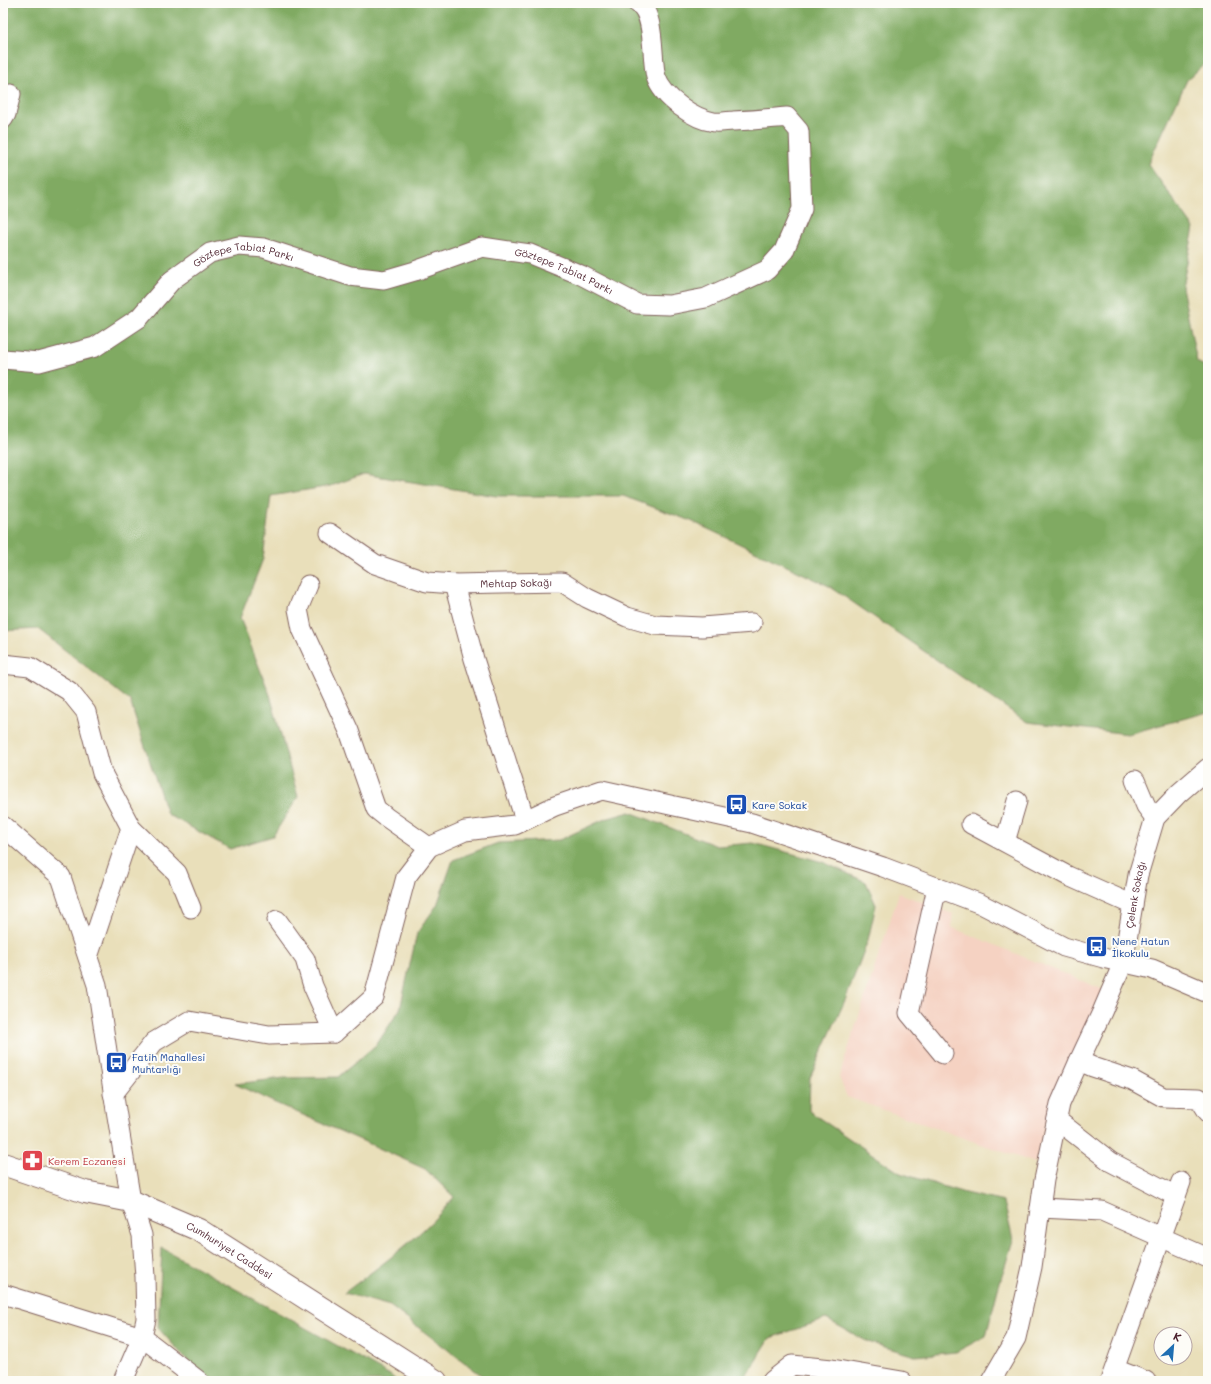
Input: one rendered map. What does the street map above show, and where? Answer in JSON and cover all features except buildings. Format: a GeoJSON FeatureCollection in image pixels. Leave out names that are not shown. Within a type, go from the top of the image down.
{"type":"FeatureCollection","features":[{"type":"Feature","properties":{"kind":"main road","name":"Cumhuriyet Caddesi"},"geometry":{"type":"LineString","coordinates":[[3,1164],[85,1192],[131,1202],[198,1230],[436,1381]]}},
{"type":"Feature","properties":{"kind":"street","name":"Göztepe Tabiat Parkı"},"geometry":{"type":"LineString","coordinates":[[3,359],[39,362],[95,347],[139,318],[172,280],[210,253],[239,246],[264,248],[350,276],[384,280],[415,271],[482,247],[530,254],[580,275],[637,304],[669,306],[706,298],[767,270],[784,251],[802,209],[799,131],[787,117],[714,122],[694,115],[681,108],[667,94],[656,78],[649,18],[641,5],[637,3]]}},
{"type":"Feature","properties":{"kind":"street"},"geometry":{"type":"LineString","coordinates":[[3,100],[11,94],[6,114],[3,119]]}},
{"type":"Feature","properties":{"kind":"street","name":"Mehtap Sokağı"},"geometry":{"type":"LineString","coordinates":[[330,533],[375,564],[427,582],[454,584],[562,582],[587,598],[627,617],[655,625],[702,627],[752,623]]}},
{"type":"Feature","properties":{"kind":"street"},"geometry":{"type":"LineString","coordinates":[[454,584],[474,659],[525,820]]}},
{"type":"Feature","properties":{"kind":"street"},"geometry":{"type":"LineString","coordinates":[[308,585],[298,609],[302,628],[349,731],[376,809],[429,847]]}},
{"type":"Feature","properties":{"kind":"street"},"geometry":{"type":"LineString","coordinates":[[3,664],[30,667],[68,691],[86,712],[102,773],[131,828],[177,873],[191,908]]}},
{"type":"Feature","properties":{"kind":"street","name":"Çelenk Sokağı"},"geometry":{"type":"LineString","coordinates":[[990,1381],[1016,1338],[1032,1267],[1044,1180],[1060,1104],[1123,963],[1138,875],[1155,818],[1179,793],[1208,768]]}},
{"type":"Feature","properties":{"kind":"street"},"geometry":{"type":"LineString","coordinates":[[1135,780],[1146,806],[1155,818]]}},
{"type":"Feature","properties":{"kind":"street"},"geometry":{"type":"LineString","coordinates":[[113,1094],[154,1042],[189,1021],[269,1035],[334,1033],[374,997],[406,877],[429,847],[464,831],[515,825],[555,806],[602,790],[752,823],[883,867],[981,904],[1064,947],[1123,963],[1152,969],[1208,992]]}},
{"type":"Feature","properties":{"kind":"street"},"geometry":{"type":"LineString","coordinates":[[1005,842],[1016,801]]}},
{"type":"Feature","properties":{"kind":"street"},"geometry":{"type":"LineString","coordinates":[[971,824],[1068,876],[1133,905]]}},
{"type":"Feature","properties":{"kind":"street"},"geometry":{"type":"LineString","coordinates":[[3,826],[61,877],[97,985],[131,1202],[142,1235],[146,1319],[142,1337],[122,1381]]}},
{"type":"Feature","properties":{"kind":"street"},"geometry":{"type":"LineString","coordinates":[[88,957],[131,828]]}},
{"type":"Feature","properties":{"kind":"street"},"geometry":{"type":"LineString","coordinates":[[937,887],[909,1012],[943,1054]]}},
{"type":"Feature","properties":{"kind":"street"},"geometry":{"type":"LineString","coordinates":[[277,920],[304,959],[313,986],[334,1033]]}},
{"type":"Feature","properties":{"kind":"street"},"geometry":{"type":"LineString","coordinates":[[1079,1061],[1132,1080],[1163,1097],[1199,1098],[1208,1112]]}},
{"type":"Feature","properties":{"kind":"street"},"geometry":{"type":"LineString","coordinates":[[1057,1120],[1111,1162],[1178,1189],[1112,1375],[1146,1381]]}},
{"type":"Feature","properties":{"kind":"street"},"geometry":{"type":"LineString","coordinates":[[1040,1208],[1102,1211],[1208,1258]]}},
{"type":"Feature","properties":{"kind":"street"},"geometry":{"type":"LineString","coordinates":[[3,1294],[142,1337],[199,1381]]}},
{"type":"Feature","properties":{"kind":"street"},"geometry":{"type":"LineString","coordinates":[[772,1381],[792,1365],[832,1369],[902,1381]]}},
{"type":"Feature","properties":{"kind":"shaded area"},"geometry":{"type":"Polygon","coordinates":[[[899,893],[953,914],[951,927],[1104,990],[1046,1119],[1035,1163],[847,1097],[839,1077],[899,893]]]}},
{"type":"Feature","properties":{"kind":"green space"},"geometry":{"type":"Polygon","coordinates":[[[3,3],[1208,3],[1208,61],[1187,80],[1148,164],[1194,228],[1182,287],[1197,362],[1208,368],[1208,712],[1128,734],[1027,722],[829,586],[691,521],[623,496],[496,496],[364,474],[331,486],[271,496],[263,559],[240,618],[270,695],[298,797],[273,836],[230,849],[167,814],[130,701],[38,629],[3,631],[3,3]]]}},
{"type":"Feature","properties":{"kind":"green space"},"geometry":{"type":"Polygon","coordinates":[[[630,812],[717,846],[753,843],[823,862],[866,882],[876,905],[868,940],[846,998],[810,1078],[809,1111],[900,1173],[965,1193],[1004,1202],[1013,1240],[986,1336],[956,1352],[915,1356],[868,1342],[826,1319],[770,1338],[743,1381],[489,1381],[390,1306],[344,1293],[388,1260],[430,1224],[454,1197],[425,1169],[235,1084],[284,1078],[338,1077],[377,1044],[400,1009],[417,933],[437,905],[453,860],[498,843],[559,840],[605,819],[630,812]]]}},
{"type":"Feature","properties":{"kind":"green space"},"geometry":{"type":"Polygon","coordinates":[[[162,1248],[390,1375],[397,1381],[206,1381],[158,1328],[162,1248]]]}},
{"type":"Feature","properties":{"kind":"place","name":"Kare Sokak"},"geometry":{"type":"Point","coordinates":[737,805]}},
{"type":"Feature","properties":{"kind":"place","name":"Nene Hatun İlkokulu"},"geometry":{"type":"Point","coordinates":[1096,947]}},
{"type":"Feature","properties":{"kind":"place","name":"Fatih Mahallesi Muhtarlığı"},"geometry":{"type":"Point","coordinates":[117,1063]}},
{"type":"Feature","properties":{"kind":"place","name":"Kerem Eczanesi"},"geometry":{"type":"Point","coordinates":[33,1161]}}]}
